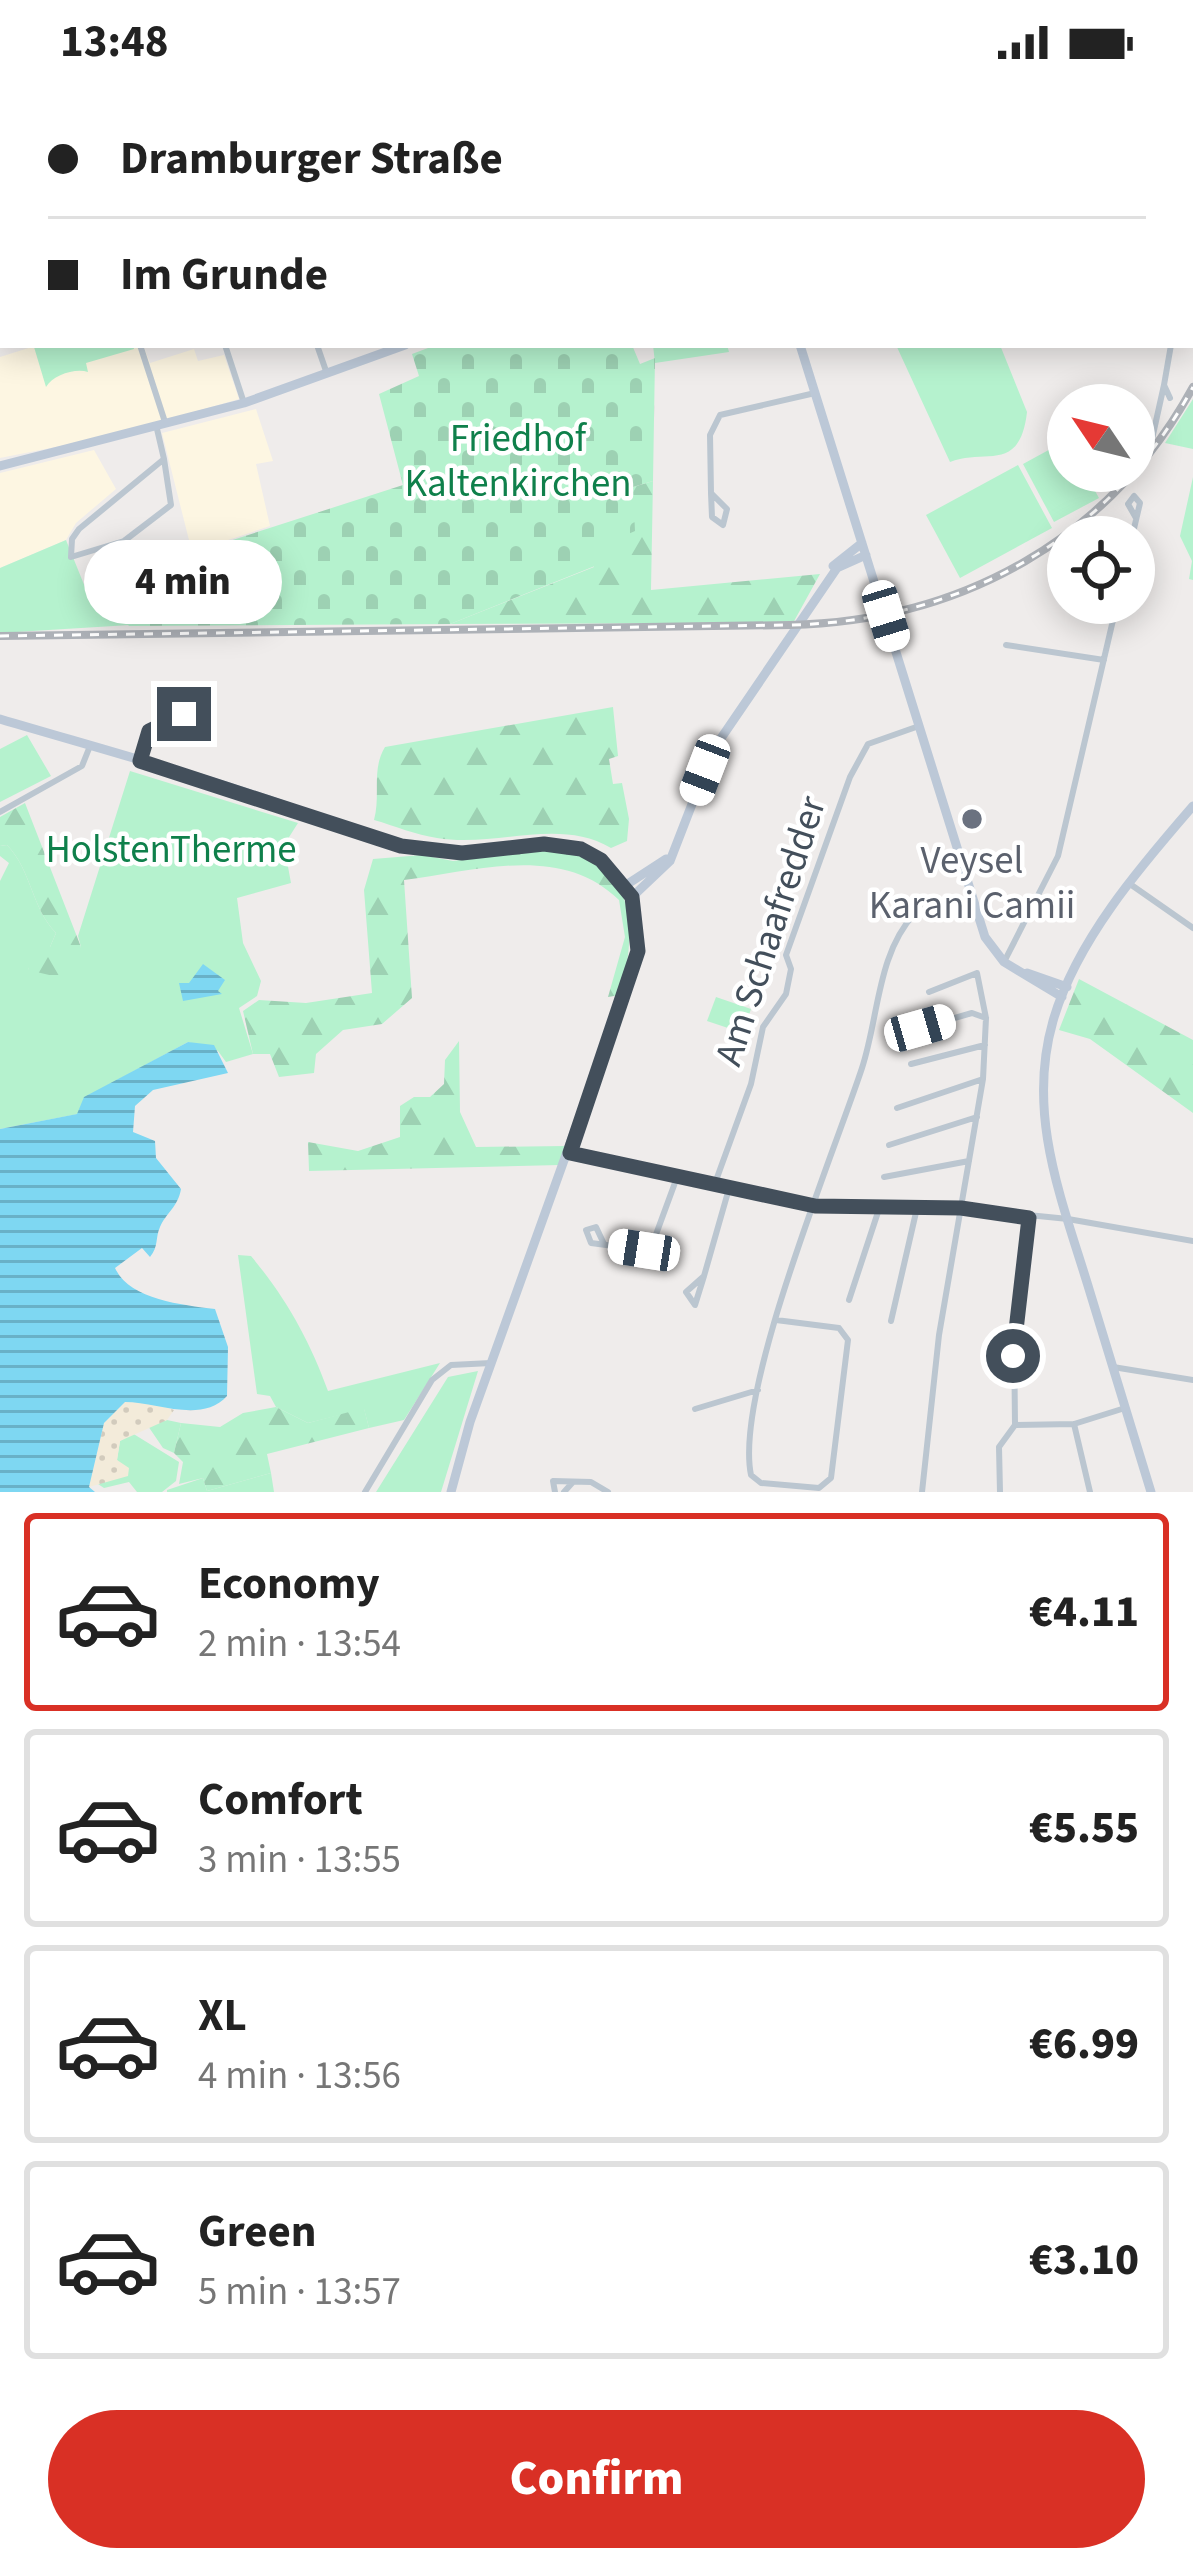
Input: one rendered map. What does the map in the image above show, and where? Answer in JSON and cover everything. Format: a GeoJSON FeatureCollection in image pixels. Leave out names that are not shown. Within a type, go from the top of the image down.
{"type":"FeatureCollection","features":[{"type":"Feature","properties":{"kind":"street"},"geometry":{"type":"LineString","coordinates":[[141,348],[162,427],[171,505],[124,541],[71,557],[72,539],[80,530],[164,459]]}},
{"type":"Feature","properties":{"kind":"street"},"geometry":{"type":"LineString","coordinates":[[226,348],[244,403]]}},
{"type":"Feature","properties":{"kind":"street"},"geometry":{"type":"LineString","coordinates":[[317,348],[327,375]]}},
{"type":"Feature","properties":{"kind":"street"},"geometry":{"type":"LineString","coordinates":[[0,466],[244,403],[397,348]]}},
{"type":"Feature","properties":{"kind":"street"},"geometry":{"type":"LineString","coordinates":[[801,348],[985,937],[1004,962],[1064,992]]}},
{"type":"Feature","properties":{"kind":"street"},"geometry":{"type":"LineString","coordinates":[[1155,426],[1171,348]]}},
{"type":"Feature","properties":{"kind":"street"},"geometry":{"type":"LineString","coordinates":[[1164,385],[1170,398]]}},
{"type":"Feature","properties":{"kind":"street"},"geometry":{"type":"LineString","coordinates":[[711,493],[727,508],[723,525],[712,517],[711,493],[710,436],[720,415],[815,393]]}},
{"type":"Feature","properties":{"kind":"street"},"geometry":{"type":"LineString","coordinates":[[821,593],[830,569],[862,543]]}},
{"type":"Feature","properties":{"kind":"street"},"geometry":{"type":"LineString","coordinates":[[632,897],[662,871],[676,848],[719,740],[837,568],[866,555]]}},
{"type":"Feature","properties":{"kind":"street"},"geometry":{"type":"LineString","coordinates":[[1004,962],[1058,856],[1112,624]]}},
{"type":"Feature","properties":{"kind":"street"},"geometry":{"type":"LineString","coordinates":[[1006,645],[1104,660]]}},
{"type":"Feature","properties":{"kind":"street"},"geometry":{"type":"LineString","coordinates":[[140,761],[149,731],[184,714],[193,698]]}},
{"type":"Feature","properties":{"kind":"street"},"geometry":{"type":"LineString","coordinates":[[0,719],[426,851],[483,852],[544,844],[581,849],[601,860],[626,885],[632,897],[638,951],[570,1153],[491,1363],[451,1492]]}},
{"type":"Feature","properties":{"kind":"street","name":"Am Schaafredder"},"geometry":{"type":"LineString","coordinates":[[713,1187],[751,1084],[753,1052],[763,1027],[787,994],[791,969],[786,955],[850,777],[868,744],[919,726]]}},
{"type":"Feature","properties":{"kind":"street"},"geometry":{"type":"LineString","coordinates":[[0,812],[82,766],[90,746]]}},
{"type":"Feature","properties":{"kind":"street"},"geometry":{"type":"LineString","coordinates":[[1151,1492],[1047,1144],[1042,1097],[1047,1047],[1064,992],[1130,884],[1193,806]]}},
{"type":"Feature","properties":{"kind":"street"},"geometry":{"type":"LineString","coordinates":[[626,885],[650,873],[676,848]]}},
{"type":"Feature","properties":{"kind":"street"},"geometry":{"type":"LineString","coordinates":[[1130,884],[1193,928]]}},
{"type":"Feature","properties":{"kind":"street"},"geometry":{"type":"LineString","coordinates":[[776,1320],[833,1327],[848,1340],[831,1478],[813,1489],[756,1480],[749,1468],[758,1390],[776,1320],[864,1061],[889,955],[915,913]]}},
{"type":"Feature","properties":{"kind":"street"},"geometry":{"type":"LineString","coordinates":[[922,1492],[939,1335],[983,1079],[986,1018],[977,973],[929,992]]}},
{"type":"Feature","properties":{"kind":"street"},"geometry":{"type":"LineString","coordinates":[[920,1028],[972,1013],[986,1018]]}},
{"type":"Feature","properties":{"kind":"street"},"geometry":{"type":"LineString","coordinates":[[911,1064],[985,1045]]}},
{"type":"Feature","properties":{"kind":"street"},"geometry":{"type":"LineString","coordinates":[[897,1108],[983,1079]]}},
{"type":"Feature","properties":{"kind":"street"},"geometry":{"type":"LineString","coordinates":[[890,1144],[977,1117]]}},
{"type":"Feature","properties":{"kind":"street"},"geometry":{"type":"LineString","coordinates":[[570,1153],[676,1180],[815,1206],[961,1208],[1068,1219],[1193,1241]]}},
{"type":"Feature","properties":{"kind":"street"},"geometry":{"type":"LineString","coordinates":[[884,1177],[969,1161]]}},
{"type":"Feature","properties":{"kind":"street"},"geometry":{"type":"LineString","coordinates":[[604,1244],[651,1248],[676,1180]]}},
{"type":"Feature","properties":{"kind":"street"},"geometry":{"type":"LineString","coordinates":[[704,1276],[729,1191]]}},
{"type":"Feature","properties":{"kind":"street"},"geometry":{"type":"LineString","coordinates":[[891,1321],[917,1208]]}},
{"type":"Feature","properties":{"kind":"street"},"geometry":{"type":"LineString","coordinates":[[848,1300],[878,1209]]}},
{"type":"Feature","properties":{"kind":"street"},"geometry":{"type":"LineString","coordinates":[[1000,1492],[999,1447],[1015,1425],[1014,1330],[1029,1218]]}},
{"type":"Feature","properties":{"kind":"street"},"geometry":{"type":"LineString","coordinates":[[365,1492],[432,1380],[451,1365],[491,1363]]}},
{"type":"Feature","properties":{"kind":"street"},"geometry":{"type":"LineString","coordinates":[[1113,1366],[1193,1381]]}},
{"type":"Feature","properties":{"kind":"street"},"geometry":{"type":"LineString","coordinates":[[695,1409],[758,1390]]}},
{"type":"Feature","properties":{"kind":"street"},"geometry":{"type":"LineString","coordinates":[[1015,1425],[1074,1424],[1125,1408]]}},
{"type":"Feature","properties":{"kind":"street"},"geometry":{"type":"LineString","coordinates":[[1074,1424],[1090,1492]]}},
{"type":"Feature","properties":{"kind":"street"},"geometry":{"type":"LineString","coordinates":[[573,1482],[559,1492],[551,1484],[556,1479],[591,1482],[608,1492]]}},
{"type":"Feature","properties":{"kind":"shaded area"},"geometry":{"type":"Polygon","coordinates":[[[28,348],[144,348],[150,363],[194,349],[198,361],[224,355],[239,399],[106,437],[0,458],[0,357],[28,348]]]}},
{"type":"Feature","properties":{"kind":"shaded area"},"geometry":{"type":"Polygon","coordinates":[[[256,409],[273,461],[256,464],[270,526],[192,552],[162,433],[256,409]]]}},
{"type":"Feature","properties":{"kind":"shaded area"},"geometry":{"type":"Polygon","coordinates":[[[94,450],[116,489],[76,523],[66,540],[0,568],[0,473],[94,450]]]}},
{"type":"Feature","properties":{"kind":"green space"},"geometry":{"type":"Polygon","coordinates":[[[34,348],[134,348],[86,363],[88,372],[65,374],[46,387],[34,348]]]}},
{"type":"Feature","properties":{"kind":"green space","name":"Friedhof Kaltenkirchen"},"geometry":{"type":"Polygon","coordinates":[[[428,348],[633,348],[640,364],[655,358],[653,481],[633,487],[635,531],[592,550],[595,566],[450,624],[129,626],[90,586],[403,485],[379,394],[419,376],[412,354],[428,348]]]}},
{"type":"Feature","properties":{"kind":"green space"},"geometry":{"type":"Polygon","coordinates":[[[653,348],[728,348],[729,352],[655,363],[653,348]]]}},
{"type":"Feature","properties":{"kind":"green space"},"geometry":{"type":"Polygon","coordinates":[[[897,348],[1001,348],[1027,412],[1023,431],[1009,451],[950,462],[897,348]]]}},
{"type":"Feature","properties":{"kind":"green space"},"geometry":{"type":"Polygon","coordinates":[[[1193,399],[1193,449],[1165,443],[1193,399]]]}},
{"type":"Feature","properties":{"kind":"green space"},"geometry":{"type":"Polygon","coordinates":[[[1047,451],[1047,492],[1096,492],[1099,498],[1065,516],[1051,516],[1023,464],[1047,451]]]}},
{"type":"Feature","properties":{"kind":"green space"},"geometry":{"type":"Polygon","coordinates":[[[1018,465],[1047,519],[1047,531],[960,578],[926,515],[1018,465]]]}},
{"type":"Feature","properties":{"kind":"green space"},"geometry":{"type":"Polygon","coordinates":[[[1193,477],[1193,580],[1189,579],[1192,561],[1180,536],[1193,477]]]}},
{"type":"Feature","properties":{"kind":"green space"},"geometry":{"type":"Polygon","coordinates":[[[653,481],[651,590],[820,574],[793,623],[450,624],[594,567],[591,550],[633,487],[653,481]]]}},
{"type":"Feature","properties":{"kind":"green space"},"geometry":{"type":"Polygon","coordinates":[[[66,540],[85,587],[186,555],[130,625],[0,633],[0,568],[66,540]]]}},
{"type":"Feature","properties":{"kind":"green space"},"geometry":{"type":"Polygon","coordinates":[[[613,707],[618,756],[609,759],[613,784],[622,783],[629,819],[627,841],[611,848],[570,835],[459,840],[421,835],[374,820],[378,764],[385,747],[613,707]]]}},
{"type":"Feature","properties":{"kind":"green space"},"geometry":{"type":"Polygon","coordinates":[[[27,735],[51,776],[0,802],[0,749],[27,735]]]}},
{"type":"Feature","properties":{"kind":"green space","name":"HolstenTherme"},"geometry":{"type":"Polygon","coordinates":[[[130,771],[298,823],[284,845],[291,883],[237,898],[243,943],[261,981],[257,996],[239,1008],[253,1054],[226,1062],[218,1051],[188,1042],[97,1091],[78,1114],[0,1129],[0,881],[9,863],[0,856],[0,846],[7,845],[15,855],[56,933],[50,947],[36,949],[28,970],[81,947],[78,936],[130,771]]]}},
{"type":"Feature","properties":{"kind":"green space"},"geometry":{"type":"Polygon","coordinates":[[[25,803],[81,947],[62,978],[28,970],[33,947],[50,947],[56,933],[15,855],[7,845],[0,846],[0,817],[25,803]]]}},
{"type":"Feature","properties":{"kind":"green space"},"geometry":{"type":"Polygon","coordinates":[[[544,849],[597,864],[624,898],[629,943],[620,995],[608,997],[625,937],[619,900],[596,882],[545,866],[517,865],[404,880],[412,998],[382,1024],[343,1030],[316,1054],[314,1073],[279,1077],[270,1054],[253,1054],[243,1011],[259,1000],[306,1003],[372,993],[364,890],[373,859],[422,855],[453,861],[544,849]]]}},
{"type":"Feature","properties":{"kind":"green space"},"geometry":{"type":"Polygon","coordinates":[[[1079,979],[1193,1040],[1193,1113],[1090,1039],[1059,1030],[1079,979]]]}},
{"type":"Feature","properties":{"kind":"green space"},"geometry":{"type":"Polygon","coordinates":[[[716,997],[751,1009],[743,1033],[707,1021],[716,997]]]}},
{"type":"Feature","properties":{"kind":"green space"},"geometry":{"type":"Polygon","coordinates":[[[459,1041],[460,1112],[476,1147],[565,1146],[560,1165],[309,1171],[308,1142],[358,1151],[400,1137],[400,1106],[414,1097],[430,1097],[444,1084],[445,1060],[459,1041]]]}},
{"type":"Feature","properties":{"kind":"green space"},"geometry":{"type":"Polygon","coordinates":[[[238,1255],[251,1256],[286,1303],[328,1391],[440,1363],[404,1420],[369,1428],[364,1409],[308,1423],[276,1407],[270,1396],[257,1394],[238,1255]]]}},
{"type":"Feature","properties":{"kind":"green space"},"geometry":{"type":"Polygon","coordinates":[[[478,1371],[441,1492],[376,1492],[448,1377],[478,1371]]]}},
{"type":"Feature","properties":{"kind":"green space"},"geometry":{"type":"Polygon","coordinates":[[[276,1407],[308,1423],[364,1408],[369,1428],[267,1454],[271,1473],[207,1491],[203,1478],[179,1484],[183,1462],[174,1453],[181,1423],[220,1427],[243,1413],[276,1407]]]}},
{"type":"Feature","properties":{"kind":"green space"},"geometry":{"type":"Polygon","coordinates":[[[167,1420],[181,1423],[174,1453],[163,1448],[148,1426],[167,1420]]]}},
{"type":"Feature","properties":{"kind":"green space"},"geometry":{"type":"Polygon","coordinates":[[[132,1433],[179,1462],[176,1481],[162,1492],[137,1492],[129,1482],[104,1488],[98,1484],[128,1475],[117,1460],[120,1441],[132,1433]]]}},
{"type":"Feature","properties":{"kind":"green space"},"geometry":{"type":"Polygon","coordinates":[[[271,1473],[274,1492],[167,1492],[203,1478],[207,1491],[271,1473]]]}},
{"type":"Feature","properties":{"kind":"sand"},"geometry":{"type":"Polygon","coordinates":[[[125,1402],[155,1403],[174,1410],[167,1420],[120,1441],[117,1460],[129,1468],[128,1476],[89,1487],[104,1423],[125,1402]]]}},
{"type":"Feature","properties":{"kind":"water"},"geometry":{"type":"Polygon","coordinates":[[[203,964],[225,980],[218,991],[222,994],[183,1001],[179,983],[189,983],[203,964]]]}},
{"type":"Feature","properties":{"kind":"water"},"geometry":{"type":"Polygon","coordinates":[[[188,1042],[214,1045],[228,1073],[153,1090],[135,1106],[133,1132],[155,1141],[156,1158],[181,1189],[150,1257],[142,1248],[115,1268],[144,1294],[215,1309],[228,1347],[227,1396],[205,1409],[192,1410],[125,1402],[104,1423],[89,1487],[95,1492],[0,1492],[0,1129],[77,1114],[84,1097],[188,1042]]]}},
{"type":"Feature","properties":{"kind":"railway"},"geometry":{"type":"LineString","coordinates":[[0,636],[790,625],[853,620],[914,608],[1025,562],[1074,528],[1119,488],[1159,441],[1193,387]]}},
{"type":"Feature","properties":{"kind":"place","name":"Veysel Karani Camii"},"geometry":{"type":"Point","coordinates":[972,819]}},
{"type":"Feature","properties":{"kind":"route"},"geometry":{"type":"LineString","coordinates":[[184,714],[149,731],[140,761],[401,846],[462,853],[564,845],[601,860],[632,897],[638,951],[570,1153],[676,1180],[815,1206],[961,1208],[1029,1218],[1013,1356]]}}]}
